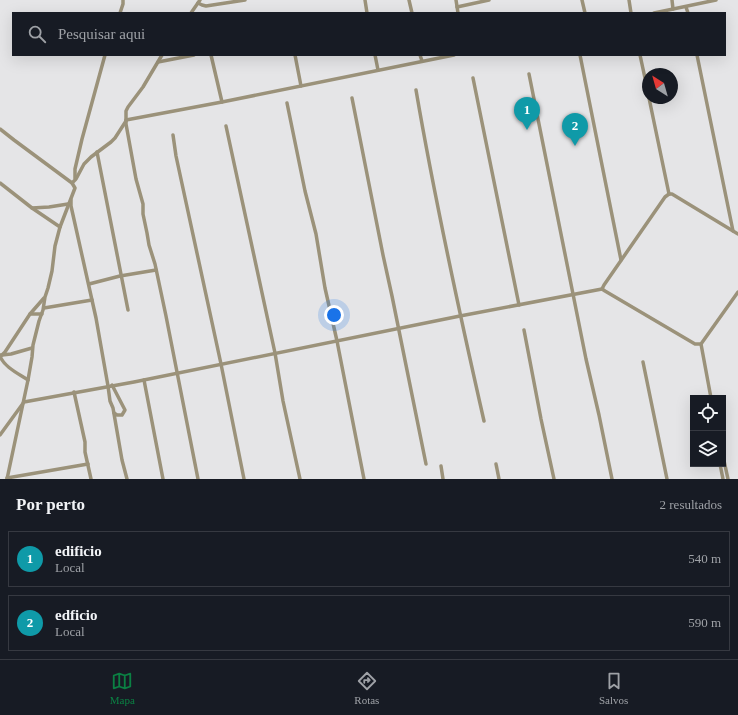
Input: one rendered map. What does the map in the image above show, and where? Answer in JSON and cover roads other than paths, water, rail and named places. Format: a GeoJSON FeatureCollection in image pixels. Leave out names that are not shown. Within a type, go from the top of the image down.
{"type":"FeatureCollection","features":[{"type":"Feature","properties":{"kind":"street"},"geometry":{"type":"LineString","coordinates":[[120,12],[123,0]]}},
{"type":"Feature","properties":{"kind":"street"},"geometry":{"type":"LineString","coordinates":[[192,12],[199,1],[202,5],[206,6],[245,0]]}},
{"type":"Feature","properties":{"kind":"street"},"geometry":{"type":"LineString","coordinates":[[365,0],[367,12]]}},
{"type":"Feature","properties":{"kind":"street"},"geometry":{"type":"LineString","coordinates":[[409,0],[412,12]]}},
{"type":"Feature","properties":{"kind":"street"},"geometry":{"type":"LineString","coordinates":[[456,0],[458,12]]}},
{"type":"Feature","properties":{"kind":"street"},"geometry":{"type":"LineString","coordinates":[[457,7],[489,0]]}},
{"type":"Feature","properties":{"kind":"street"},"geometry":{"type":"LineString","coordinates":[[582,0],[585,12]]}},
{"type":"Feature","properties":{"kind":"street"},"geometry":{"type":"LineString","coordinates":[[628,0],[631,12]]}},
{"type":"Feature","properties":{"kind":"street"},"geometry":{"type":"LineString","coordinates":[[672,0],[673,9]]}},
{"type":"Feature","properties":{"kind":"street"},"geometry":{"type":"LineString","coordinates":[[659,12],[716,0]]}},
{"type":"Feature","properties":{"kind":"street"},"geometry":{"type":"LineString","coordinates":[[686,7],[688,12]]}},
{"type":"Feature","properties":{"kind":"street"},"geometry":{"type":"LineString","coordinates":[[88,464],[7,479],[24,402],[32,357],[32,348],[44,308],[52,271],[54,251],[60,227],[75,188],[75,169],[92,99],[105,56]]}},
{"type":"Feature","properties":{"kind":"street"},"geometry":{"type":"LineString","coordinates":[[161,56],[143,87],[126,111],[126,130],[136,179],[143,204],[143,214],[149,245],[156,270],[178,373],[198,479]]}},
{"type":"Feature","properties":{"kind":"street"},"geometry":{"type":"LineString","coordinates":[[158,62],[189,56]]}},
{"type":"Feature","properties":{"kind":"street"},"geometry":{"type":"LineString","coordinates":[[211,56],[222,102]]}},
{"type":"Feature","properties":{"kind":"street"},"geometry":{"type":"LineString","coordinates":[[295,56],[301,86]]}},
{"type":"Feature","properties":{"kind":"street"},"geometry":{"type":"LineString","coordinates":[[375,56],[378,70]]}},
{"type":"Feature","properties":{"kind":"street"},"geometry":{"type":"LineString","coordinates":[[420,56],[422,61]]}},
{"type":"Feature","properties":{"kind":"street"},"geometry":{"type":"LineString","coordinates":[[74,181],[84,164],[111,142],[126,120],[449,56]]}},
{"type":"Feature","properties":{"kind":"street"},"geometry":{"type":"LineString","coordinates":[[580,56],[621,260]]}},
{"type":"Feature","properties":{"kind":"street"},"geometry":{"type":"LineString","coordinates":[[640,56],[643,68]]}},
{"type":"Feature","properties":{"kind":"street"},"geometry":{"type":"LineString","coordinates":[[697,56],[734,231]]}},
{"type":"Feature","properties":{"kind":"street"},"geometry":{"type":"LineString","coordinates":[[529,74],[612,479]]}},
{"type":"Feature","properties":{"kind":"street"},"geometry":{"type":"LineString","coordinates":[[473,78],[519,305]]}},
{"type":"Feature","properties":{"kind":"street"},"geometry":{"type":"LineString","coordinates":[[416,90],[425,145],[460,316],[484,421]]}},
{"type":"Feature","properties":{"kind":"street"},"geometry":{"type":"LineString","coordinates":[[352,98],[426,464]]}},
{"type":"Feature","properties":{"kind":"street"},"geometry":{"type":"LineString","coordinates":[[287,103],[299,163],[316,234],[325,288],[364,479]]}},
{"type":"Feature","properties":{"kind":"street"},"geometry":{"type":"LineString","coordinates":[[650,104],[669,194]]}},
{"type":"Feature","properties":{"kind":"street"},"geometry":{"type":"LineString","coordinates":[[226,126],[275,353],[283,401],[300,479]]}},
{"type":"Feature","properties":{"kind":"street"},"geometry":{"type":"LineString","coordinates":[[0,129],[74,181]]}},
{"type":"Feature","properties":{"kind":"street"},"geometry":{"type":"LineString","coordinates":[[173,135],[176,156],[244,479]]}},
{"type":"Feature","properties":{"kind":"street"},"geometry":{"type":"LineString","coordinates":[[97,152],[120,276],[128,310]]}},
{"type":"Feature","properties":{"kind":"street"},"geometry":{"type":"LineString","coordinates":[[0,183],[32,208],[60,227]]}},
{"type":"Feature","properties":{"kind":"street"},"geometry":{"type":"LineString","coordinates":[[602,289],[665,197],[669,194]]}},
{"type":"Feature","properties":{"kind":"street"},"geometry":{"type":"LineString","coordinates":[[669,194],[672,194],[738,234]]}},
{"type":"Feature","properties":{"kind":"street"},"geometry":{"type":"LineString","coordinates":[[71,199],[70,206],[89,284],[110,386],[110,401],[114,413],[122,460],[127,479]]}},
{"type":"Feature","properties":{"kind":"street"},"geometry":{"type":"LineString","coordinates":[[32,208],[68,204]]}},
{"type":"Feature","properties":{"kind":"street"},"geometry":{"type":"LineString","coordinates":[[89,284],[120,276],[156,270]]}},
{"type":"Feature","properties":{"kind":"street"},"geometry":{"type":"LineString","coordinates":[[0,435],[24,402],[144,380],[398,328],[602,289],[695,344],[701,344]]}},
{"type":"Feature","properties":{"kind":"street"},"geometry":{"type":"LineString","coordinates":[[710,395],[701,344],[738,292]]}},
{"type":"Feature","properties":{"kind":"street"},"geometry":{"type":"LineString","coordinates":[[0,356],[5,352],[30,314],[45,298]]}},
{"type":"Feature","properties":{"kind":"street"},"geometry":{"type":"LineString","coordinates":[[44,308],[92,300]]}},
{"type":"Feature","properties":{"kind":"street"},"geometry":{"type":"LineString","coordinates":[[30,314],[42,314]]}},
{"type":"Feature","properties":{"kind":"street"},"geometry":{"type":"LineString","coordinates":[[524,330],[554,479]]}},
{"type":"Feature","properties":{"kind":"street"},"geometry":{"type":"LineString","coordinates":[[0,356],[32,348]]}},
{"type":"Feature","properties":{"kind":"street"},"geometry":{"type":"LineString","coordinates":[[0,356],[6,365],[28,380]]}},
{"type":"Feature","properties":{"kind":"street"},"geometry":{"type":"LineString","coordinates":[[643,362],[667,479]]}},
{"type":"Feature","properties":{"kind":"street"},"geometry":{"type":"LineString","coordinates":[[144,380],[163,479]]}},
{"type":"Feature","properties":{"kind":"street"},"geometry":{"type":"LineString","coordinates":[[110,386],[126,410],[122,415],[117,415],[114,413]]}},
{"type":"Feature","properties":{"kind":"street"},"geometry":{"type":"LineString","coordinates":[[74,392],[86,442],[85,450],[91,479]]}},
{"type":"Feature","properties":{"kind":"street"},"geometry":{"type":"LineString","coordinates":[[496,464],[499,479]]}},
{"type":"Feature","properties":{"kind":"street"},"geometry":{"type":"LineString","coordinates":[[441,466],[443,479]]}},
{"type":"Feature","properties":{"kind":"street"},"geometry":{"type":"LineString","coordinates":[[720,467],[723,479]]}},
{"type":"Feature","properties":{"kind":"street"},"geometry":{"type":"LineString","coordinates":[[725,468],[728,479]]}},
{"type":"Feature","properties":{"kind":"place","name":"edificio"},"geometry":{"type":"Point","coordinates":[527,130]}},
{"type":"Feature","properties":{"kind":"place","name":"edficio"},"geometry":{"type":"Point","coordinates":[575,146]}}]}
